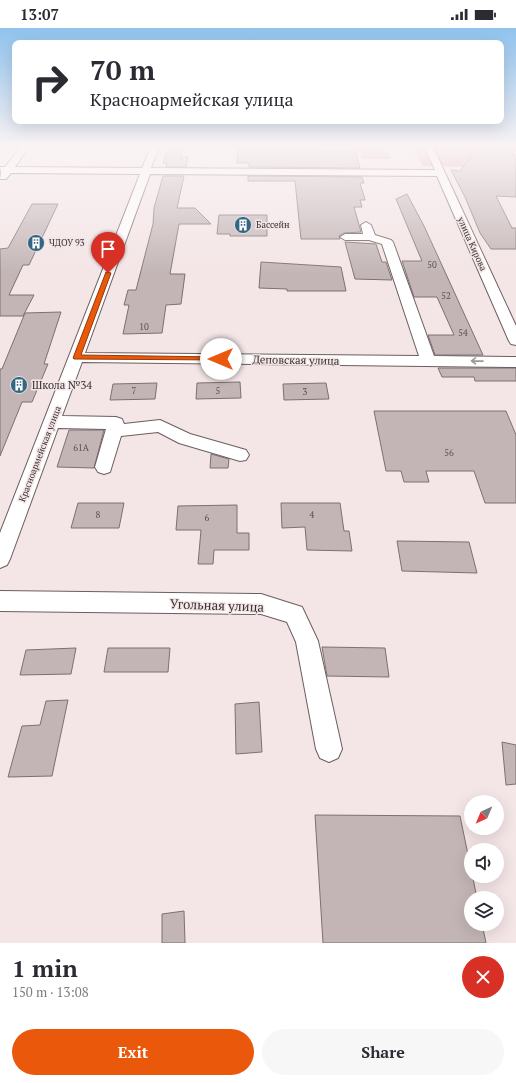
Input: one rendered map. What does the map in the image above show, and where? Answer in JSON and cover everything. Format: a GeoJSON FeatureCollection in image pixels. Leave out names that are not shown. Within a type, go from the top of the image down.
{"type":"FeatureCollection","features":[{"type":"Feature","properties":{"kind":"street","name":"Красноармейская улица"},"geometry":{"type":"LineString","coordinates":[[0,559],[139,190]]}},
{"type":"Feature","properties":{"kind":"street","name":"улица Кирова"},"geometry":{"type":"LineString","coordinates":[[447,190],[501,311],[516,341]]}},
{"type":"Feature","properties":{"kind":"street"},"geometry":{"type":"LineString","coordinates":[[366,225],[370,237]]}},
{"type":"Feature","properties":{"kind":"street"},"geometry":{"type":"LineString","coordinates":[[345,237],[370,237],[387,242],[428,361]]}},
{"type":"Feature","properties":{"kind":"street"},"geometry":{"type":"LineString","coordinates":[[501,311],[516,308]]}},
{"type":"Feature","properties":{"kind":"street","name":"Деповская улица"},"geometry":{"type":"LineString","coordinates":[[76,358],[516,362]]}},
{"type":"Feature","properties":{"kind":"street"},"geometry":{"type":"LineString","coordinates":[[52,422],[116,423],[104,467]]}},
{"type":"Feature","properties":{"kind":"street"},"geometry":{"type":"LineString","coordinates":[[114,431],[160,426],[185,439],[240,455]]}},
{"type":"Feature","properties":{"kind":"street","name":"Угольная улица"},"geometry":{"type":"LineString","coordinates":[[0,601],[261,604],[294,614],[307,641],[329,749]]}},
{"type":"Feature","properties":{"kind":"building"},"geometry":{"type":"Polygon","coordinates":[[[159,190],[181,190],[177,208],[195,208],[211,224],[179,224],[170,274],[185,274],[181,304],[166,305],[162,333],[123,334],[129,305],[124,305],[128,290],[136,290],[153,224],[154,208],[159,190]]]}},
{"type":"Feature","properties":{"kind":"building"},"geometry":{"type":"Polygon","coordinates":[[[296,190],[362,190],[365,200],[360,200],[362,207],[354,207],[361,232],[344,233],[339,236],[340,239],[301,239],[296,190]]]}},
{"type":"Feature","properties":{"kind":"building"},"geometry":{"type":"Polygon","coordinates":[[[461,190],[516,190],[516,197],[496,196],[512,228],[516,228],[516,249],[491,249],[480,233],[461,190]]]}},
{"type":"Feature","properties":{"kind":"building"},"geometry":{"type":"Polygon","coordinates":[[[407,194],[424,226],[483,355],[435,355],[428,335],[454,335],[437,297],[414,297],[402,261],[422,261],[396,199],[407,194]]]}},
{"type":"Feature","properties":{"kind":"building","name":"ЧДОУ 93"},"geometry":{"type":"Polygon","coordinates":[[[32,204],[58,204],[29,265],[23,265],[9,295],[34,295],[23,316],[0,316],[0,249],[8,248],[32,204]]]}},
{"type":"Feature","properties":{"kind":"building","name":"Бассейн"},"geometry":{"type":"Polygon","coordinates":[[[219,215],[267,215],[267,236],[230,236],[230,234],[217,234],[219,215]]]}},
{"type":"Feature","properties":{"kind":"building"},"geometry":{"type":"Polygon","coordinates":[[[345,242],[376,244],[382,262],[386,262],[392,280],[355,279],[345,242]]]}},
{"type":"Feature","properties":{"kind":"building"},"geometry":{"type":"Polygon","coordinates":[[[261,262],[341,267],[346,291],[287,291],[287,289],[259,288],[261,262]]]}},
{"type":"Feature","properties":{"kind":"building"},"geometry":{"type":"Polygon","coordinates":[[[61,312],[44,364],[48,364],[32,402],[22,402],[0,456],[0,369],[2,369],[25,313],[61,312]]]}},
{"type":"Feature","properties":{"kind":"building"},"geometry":{"type":"Polygon","coordinates":[[[438,368],[516,368],[516,381],[475,381],[474,377],[442,377],[438,368]]]}},
{"type":"Feature","properties":{"kind":"building"},"geometry":{"type":"Polygon","coordinates":[[[240,382],[241,398],[196,399],[197,383],[240,382]]]}},
{"type":"Feature","properties":{"kind":"building"},"geometry":{"type":"Polygon","coordinates":[[[157,383],[155,399],[110,400],[113,384],[157,383]]]}},
{"type":"Feature","properties":{"kind":"building"},"geometry":{"type":"Polygon","coordinates":[[[326,383],[329,399],[284,400],[283,384],[326,383]]]}},
{"type":"Feature","properties":{"kind":"building"},"geometry":{"type":"Polygon","coordinates":[[[374,411],[506,411],[516,435],[516,503],[485,503],[474,471],[426,471],[429,482],[404,482],[401,471],[386,471],[374,411]]]}},
{"type":"Feature","properties":{"kind":"building"},"geometry":{"type":"Polygon","coordinates":[[[69,430],[104,430],[94,468],[57,467],[69,430]]]}},
{"type":"Feature","properties":{"kind":"building"},"geometry":{"type":"Polygon","coordinates":[[[211,454],[229,459],[228,468],[210,468],[211,454]]]}},
{"type":"Feature","properties":{"kind":"building"},"geometry":{"type":"Polygon","coordinates":[[[78,503],[124,503],[119,528],[71,528],[78,503]]]}},
{"type":"Feature","properties":{"kind":"building"},"geometry":{"type":"Polygon","coordinates":[[[281,503],[340,503],[344,531],[349,531],[352,551],[307,550],[305,527],[282,528],[281,503]]]}},
{"type":"Feature","properties":{"kind":"building"},"geometry":{"type":"Polygon","coordinates":[[[237,505],[237,533],[249,533],[249,550],[214,550],[213,564],[198,564],[201,530],[176,530],[178,506],[237,505]]]}},
{"type":"Feature","properties":{"kind":"building"},"geometry":{"type":"Polygon","coordinates":[[[397,541],[469,542],[477,573],[402,571],[397,541]]]}},
{"type":"Feature","properties":{"kind":"building"},"geometry":{"type":"Polygon","coordinates":[[[322,647],[385,648],[389,677],[327,676],[322,647]]]}},
{"type":"Feature","properties":{"kind":"building"},"geometry":{"type":"Polygon","coordinates":[[[76,648],[71,674],[20,675],[26,650],[76,648]]]}},
{"type":"Feature","properties":{"kind":"building"},"geometry":{"type":"Polygon","coordinates":[[[108,648],[170,648],[168,672],[104,672],[108,648]]]}},
{"type":"Feature","properties":{"kind":"building"},"geometry":{"type":"Polygon","coordinates":[[[68,700],[52,776],[8,777],[22,726],[40,725],[46,701],[68,700]]]}},
{"type":"Feature","properties":{"kind":"building"},"geometry":{"type":"Polygon","coordinates":[[[259,702],[262,752],[236,754],[235,704],[259,702]]]}},
{"type":"Feature","properties":{"kind":"building"},"geometry":{"type":"Polygon","coordinates":[[[502,742],[516,745],[516,784],[506,785],[502,742]]]}},
{"type":"Feature","properties":{"kind":"building"},"geometry":{"type":"Polygon","coordinates":[[[315,815],[460,816],[466,843],[464,843],[464,883],[474,883],[476,891],[464,891],[464,931],[483,931],[486,943],[323,943],[315,815]]]}},
{"type":"Feature","properties":{"kind":"building"},"geometry":{"type":"Polygon","coordinates":[[[184,911],[185,943],[162,943],[162,914],[184,911]]]}},
{"type":"Feature","properties":{"kind":"place","name":"Бассейн"},"geometry":{"type":"Point","coordinates":[243,225]}},
{"type":"Feature","properties":{"kind":"place","name":"ЧДОУ 93"},"geometry":{"type":"Point","coordinates":[36,243]}},
{"type":"Feature","properties":{"kind":"place","name":"Школа №34"},"geometry":{"type":"Point","coordinates":[19,385]}},
{"type":"Feature","properties":{"kind":"route"},"geometry":{"type":"LineString","coordinates":[[108,273],[76,358],[221,359]]}}]}
